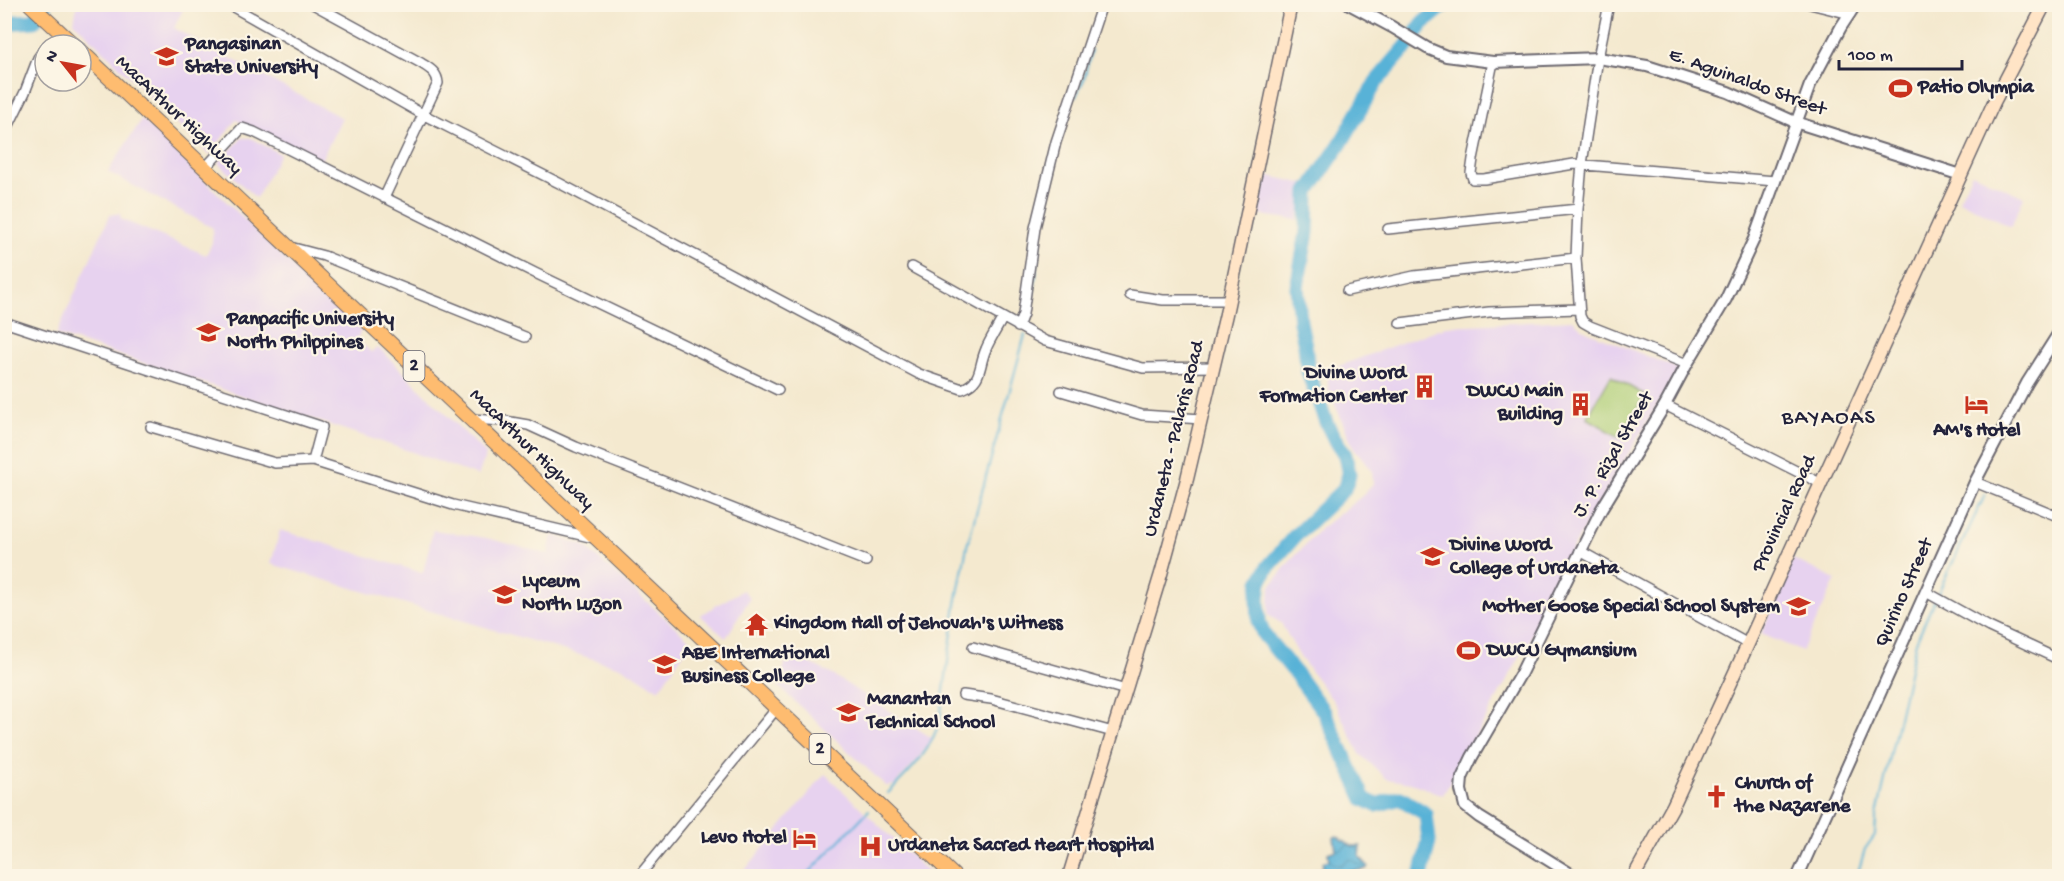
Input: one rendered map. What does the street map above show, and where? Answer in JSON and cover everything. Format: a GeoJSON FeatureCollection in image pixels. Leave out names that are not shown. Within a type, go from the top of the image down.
{"type":"FeatureCollection","features":[{"type":"Feature","properties":{"kind":"main road"},"geometry":{"type":"LineString","coordinates":[[30,4],[61,33]]}},
{"type":"Feature","properties":{"kind":"main road","name":"Urdaneta - Palaris Road"},"geometry":{"type":"LineString","coordinates":[[1070,876],[1161,574],[1187,479],[1214,367],[1291,4]]}},
{"type":"Feature","properties":{"kind":"main road","name":"Provincial Road"},"geometry":{"type":"LineString","coordinates":[[1634,876],[1673,806],[1994,102],[2045,4]]}},
{"type":"Feature","properties":{"kind":"main road","name":"MacArthur Highway"},"geometry":{"type":"LineString","coordinates":[[93,63],[954,876]]}},
{"type":"Feature","properties":{"kind":"street"},"geometry":{"type":"LineString","coordinates":[[228,4],[424,115],[559,183],[919,374],[962,389],[972,385],[979,373],[985,350],[1002,319]]}},
{"type":"Feature","properties":{"kind":"street"},"geometry":{"type":"LineString","coordinates":[[313,4],[436,74],[438,84],[384,198]]}},
{"type":"Feature","properties":{"kind":"street"},"geometry":{"type":"LineString","coordinates":[[1021,328],[1035,228],[1056,142],[1102,4]]}},
{"type":"Feature","properties":{"kind":"street","name":"E. Aguinaldo Street"},"geometry":{"type":"LineString","coordinates":[[1349,4],[1427,48],[1446,56],[1493,62],[1598,58],[1668,72],[1728,93],[1795,122],[1961,175]]}},
{"type":"Feature","properties":{"kind":"street"},"geometry":{"type":"LineString","coordinates":[[1609,4],[1598,58],[1582,164],[1576,258],[1578,309],[1583,322],[1590,326],[1687,364]]}},
{"type":"Feature","properties":{"kind":"street"},"geometry":{"type":"LineString","coordinates":[[1810,4],[1853,9]]}},
{"type":"Feature","properties":{"kind":"street","name":"J. P. Rizal Street"},"geometry":{"type":"LineString","coordinates":[[1574,876],[1465,806],[1461,790],[1462,778],[1521,673],[1610,494],[1726,299],[1754,239],[1795,122],[1819,68],[1853,9]]}},
{"type":"Feature","properties":{"kind":"street"},"geometry":{"type":"LineString","coordinates":[[1493,62],[1473,159],[1471,173],[1473,178],[1484,179],[1582,164],[1775,182]]}},
{"type":"Feature","properties":{"kind":"street"},"geometry":{"type":"LineString","coordinates":[[4,135],[33,70]]}},
{"type":"Feature","properties":{"kind":"street"},"geometry":{"type":"LineString","coordinates":[[206,168],[242,128],[254,132],[778,390]]}},
{"type":"Feature","properties":{"kind":"street"},"geometry":{"type":"LineString","coordinates":[[1388,229],[1578,209]]}},
{"type":"Feature","properties":{"kind":"street"},"geometry":{"type":"LineString","coordinates":[[287,246],[324,256],[525,337]]}},
{"type":"Feature","properties":{"kind":"street"},"geometry":{"type":"LineString","coordinates":[[1347,291],[1414,276],[1576,258]]}},
{"type":"Feature","properties":{"kind":"street"},"geometry":{"type":"LineString","coordinates":[[912,267],[1037,338],[1143,368],[1214,367]]}},
{"type":"Feature","properties":{"kind":"street"},"geometry":{"type":"LineString","coordinates":[[1130,295],[1162,300],[1228,300]]}},
{"type":"Feature","properties":{"kind":"street"},"geometry":{"type":"LineString","coordinates":[[1400,323],[1472,314],[1578,309]]}},
{"type":"Feature","properties":{"kind":"street"},"geometry":{"type":"LineString","coordinates":[[4,322],[320,426],[322,427],[313,461]]}},
{"type":"Feature","properties":{"kind":"street","name":"Quirino Street"},"geometry":{"type":"LineString","coordinates":[[1798,876],[1975,482],[2027,383],[2060,331]]}},
{"type":"Feature","properties":{"kind":"street"},"geometry":{"type":"LineString","coordinates":[[1061,391],[1142,415],[1201,419]]}},
{"type":"Feature","properties":{"kind":"street"},"geometry":{"type":"LineString","coordinates":[[1665,405],[1820,483]]}},
{"type":"Feature","properties":{"kind":"street"},"geometry":{"type":"LineString","coordinates":[[470,419],[528,425],[576,447],[866,561]]}},
{"type":"Feature","properties":{"kind":"street"},"geometry":{"type":"LineString","coordinates":[[151,427],[275,463],[313,461],[453,505],[596,539]]}},
{"type":"Feature","properties":{"kind":"street"},"geometry":{"type":"LineString","coordinates":[[1975,482],[2060,517]]}},
{"type":"Feature","properties":{"kind":"street"},"geometry":{"type":"LineString","coordinates":[[1580,551],[1748,645]]}},
{"type":"Feature","properties":{"kind":"street"},"geometry":{"type":"LineString","coordinates":[[1926,592],[1989,627],[2060,660]]}},
{"type":"Feature","properties":{"kind":"street"},"geometry":{"type":"LineString","coordinates":[[973,647],[1126,690]]}},
{"type":"Feature","properties":{"kind":"street"},"geometry":{"type":"LineString","coordinates":[[963,695],[991,699],[1113,732]]}},
{"type":"Feature","properties":{"kind":"street"},"geometry":{"type":"LineString","coordinates":[[639,876],[777,708]]}},
{"type":"Feature","properties":{"kind":"shaded area","name":"Pangasinan State University"},"geometry":{"type":"Polygon","coordinates":[[[77,5],[185,5],[174,28],[342,118],[320,162],[236,120],[209,155],[93,41],[93,33],[85,33],[74,22],[77,5]]]}},
{"type":"Feature","properties":{"kind":"shaded area","name":"Panpacific University North Philppines"},"geometry":{"type":"Polygon","coordinates":[[[142,119],[296,270],[361,330],[357,339],[371,352],[377,348],[381,350],[486,454],[478,476],[412,452],[56,335],[110,215],[120,213],[121,219],[206,255],[212,243],[213,228],[108,172],[142,119]]]}},
{"type":"Feature","properties":{"kind":"shaded area"},"geometry":{"type":"Polygon","coordinates":[[[242,138],[251,138],[280,154],[256,198],[218,163],[242,138]]]}},
{"type":"Feature","properties":{"kind":"shaded area"},"geometry":{"type":"Polygon","coordinates":[[[1972,173],[2024,197],[2011,227],[1959,200],[1972,173]]]}},
{"type":"Feature","properties":{"kind":"shaded area"},"geometry":{"type":"Polygon","coordinates":[[[1260,174],[1306,184],[1298,220],[1253,214],[1260,174]]]}},
{"type":"Feature","properties":{"kind":"shaded area","name":"Divine Word College of Urdaneta"},"geometry":{"type":"Polygon","coordinates":[[[1573,320],[1586,331],[1679,369],[1573,547],[1564,578],[1443,795],[1411,783],[1387,779],[1360,754],[1334,702],[1300,657],[1281,623],[1268,615],[1270,588],[1285,567],[1319,530],[1362,496],[1373,484],[1372,470],[1353,447],[1328,388],[1328,370],[1447,326],[1573,320]]]}},
{"type":"Feature","properties":{"kind":"shaded area","name":"Lyceum North Luzon"},"geometry":{"type":"Polygon","coordinates":[[[280,530],[423,573],[433,530],[486,538],[548,554],[552,535],[583,545],[691,641],[659,690],[624,668],[271,564],[280,530]]]}},
{"type":"Feature","properties":{"kind":"shaded area","name":"Mother Goose Special School System"},"geometry":{"type":"Polygon","coordinates":[[[1793,559],[1836,580],[1802,651],[1761,634],[1793,559]]]}},
{"type":"Feature","properties":{"kind":"shaded area"},"geometry":{"type":"Polygon","coordinates":[[[743,590],[750,598],[726,638],[700,615],[743,590]]]}},
{"type":"Feature","properties":{"kind":"shaded area","name":"Manantan Technical School"},"geometry":{"type":"Polygon","coordinates":[[[789,652],[831,674],[932,738],[918,759],[894,785],[886,786],[778,686],[789,652]]]}},
{"type":"Feature","properties":{"kind":"shaded area"},"geometry":{"type":"Polygon","coordinates":[[[825,774],[868,815],[932,876],[740,876],[825,774]]]}},
{"type":"Feature","properties":{"kind":"green space"},"geometry":{"type":"Polygon","coordinates":[[[1611,376],[1645,395],[1621,438],[1587,418],[1611,376]]]}},
{"type":"Feature","properties":{"kind":"water"},"geometry":{"type":"Polygon","coordinates":[[[1337,836],[1352,846],[1361,846],[1360,857],[1368,866],[1366,869],[1348,872],[1346,876],[1311,876],[1313,871],[1323,868],[1323,862],[1329,860],[1328,853],[1336,850],[1334,837],[1337,836]]]}},
{"type":"Feature","properties":{"kind":"waterway"},"geometry":{"type":"LineString","coordinates":[[4,23],[34,21],[45,4]]}},
{"type":"Feature","properties":{"kind":"waterway"},"geometry":{"type":"LineString","coordinates":[[1421,876],[1429,841],[1426,814],[1400,798],[1376,805],[1364,799],[1324,712],[1264,635],[1259,623],[1258,597],[1260,582],[1268,567],[1295,536],[1344,489],[1349,475],[1345,455],[1326,422],[1308,372],[1300,322],[1297,287],[1307,232],[1308,192],[1341,143],[1376,82],[1423,23],[1446,4]]}},
{"type":"Feature","properties":{"kind":"waterway"},"geometry":{"type":"LineString","coordinates":[[1076,96],[1084,79],[1091,50]]}},
{"type":"Feature","properties":{"kind":"waterway"},"geometry":{"type":"LineString","coordinates":[[1028,326],[1042,216]]}},
{"type":"Feature","properties":{"kind":"waterway"},"geometry":{"type":"LineString","coordinates":[[888,793],[926,751],[940,719],[956,604],[967,546],[1025,335]]}},
{"type":"Feature","properties":{"kind":"waterway"},"geometry":{"type":"LineString","coordinates":[[1938,593],[1985,495]]}},
{"type":"Feature","properties":{"kind":"waterway"},"geometry":{"type":"LineString","coordinates":[[1857,876],[1865,849],[1875,835],[1876,819],[1916,642],[1934,601]]}},
{"type":"Feature","properties":{"kind":"waterway"},"geometry":{"type":"LineString","coordinates":[[806,876],[869,810]]}},
{"type":"Feature","properties":{"kind":"place","name":"Pangasinan State University"},"geometry":{"type":"Point","coordinates":[167,56]}},
{"type":"Feature","properties":{"kind":"place","name":"Patio Olympia"},"geometry":{"type":"Point","coordinates":[1900,88]}},
{"type":"Feature","properties":{"kind":"place","name":"Panpacific University North Philppines"},"geometry":{"type":"Point","coordinates":[209,332]}},
{"type":"Feature","properties":{"kind":"place","name":"Divine Word Formation Center"},"geometry":{"type":"Point","coordinates":[1424,386]}},
{"type":"Feature","properties":{"kind":"place","name":"DWCU Main Building"},"geometry":{"type":"Point","coordinates":[1581,404]}},
{"type":"Feature","properties":{"kind":"place","name":"AM's Hotel"},"geometry":{"type":"Point","coordinates":[1977,404]}},
{"type":"Feature","properties":{"kind":"place","name":"Divine Word College of Urdaneta"},"geometry":{"type":"Point","coordinates":[1432,557]}},
{"type":"Feature","properties":{"kind":"place","name":"Lyceum North Luzon"},"geometry":{"type":"Point","coordinates":[504,594]}},
{"type":"Feature","properties":{"kind":"place","name":"Mother Goose Special School System"},"geometry":{"type":"Point","coordinates":[1798,607]}},
{"type":"Feature","properties":{"kind":"place","name":"Kingdom Hall of Jehovah's Witness"},"geometry":{"type":"Point","coordinates":[756,624]}},
{"type":"Feature","properties":{"kind":"place","name":"DWCU Gymansium"},"geometry":{"type":"Point","coordinates":[1469,651]}},
{"type":"Feature","properties":{"kind":"place","name":"ABE International Business College"},"geometry":{"type":"Point","coordinates":[664,665]}},
{"type":"Feature","properties":{"kind":"place","name":"Manantan Technical School"},"geometry":{"type":"Point","coordinates":[849,712]}},
{"type":"Feature","properties":{"kind":"place","name":"Church of the Nazarene"},"geometry":{"type":"Point","coordinates":[1717,796]}},
{"type":"Feature","properties":{"kind":"place","name":"Levo Hotel"},"geometry":{"type":"Point","coordinates":[805,838]}},
{"type":"Feature","properties":{"kind":"place","name":"Urdaneta Sacred Heart Hospital"},"geometry":{"type":"Point","coordinates":[870,846]}},
{"type":"Feature","properties":{"kind":"district","name":"BAYAOAS"},"geometry":{"type":"Point","coordinates":[1829,419]}}]}
